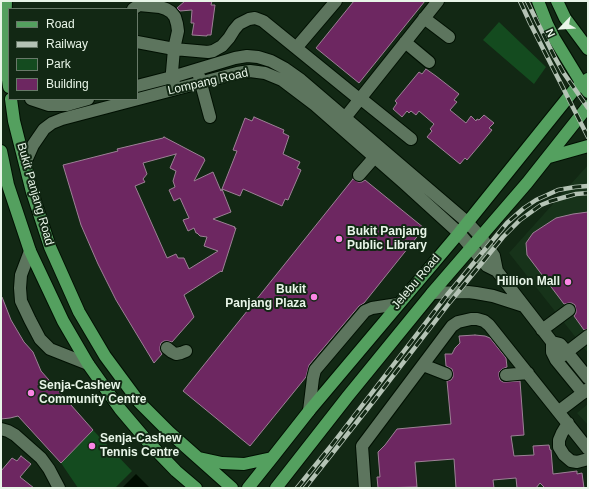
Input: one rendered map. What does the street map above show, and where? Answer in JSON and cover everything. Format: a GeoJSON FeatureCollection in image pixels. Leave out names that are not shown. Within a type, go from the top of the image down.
{"type":"FeatureCollection","features":[{"type":"Feature","properties":{"kind":"main road"},"geometry":{"type":"LineString","coordinates":[[6,1],[5,36],[8,74]]}},
{"type":"Feature","properties":{"kind":"main road"},"geometry":{"type":"LineString","coordinates":[[538,1],[547,24],[564,56],[586,85]]}},
{"type":"Feature","properties":{"kind":"main road"},"geometry":{"type":"LineString","coordinates":[[557,1],[565,18],[588,49]]}},
{"type":"Feature","properties":{"kind":"main road","name":"Jelebu Road"},"geometry":{"type":"LineString","coordinates":[[248,488],[309,410],[459,233],[574,90],[586,85]]}},
{"type":"Feature","properties":{"kind":"main road","name":"Bukit Panjang Road"},"geometry":{"type":"LineString","coordinates":[[11,100],[14,121],[32,192],[50,247],[79,312],[105,356],[139,402],[169,432],[232,488]]}},
{"type":"Feature","properties":{"kind":"main road","name":"Jelebu Road"},"geometry":{"type":"LineString","coordinates":[[276,488],[348,396],[432,293],[549,157],[588,106]]}},
{"type":"Feature","properties":{"kind":"main road"},"geometry":{"type":"LineString","coordinates":[[549,157],[588,146]]}},
{"type":"Feature","properties":{"kind":"main road","name":"Bukit Panjang Road"},"geometry":{"type":"LineString","coordinates":[[1,151],[8,185],[30,251],[63,321],[88,364],[120,409],[148,442],[176,471],[196,488]]}},
{"type":"Feature","properties":{"kind":"main road"},"geometry":{"type":"LineString","coordinates":[[198,458],[222,463],[244,464],[272,458]]}},
{"type":"Feature","properties":{"kind":"main road"},"geometry":{"type":"LineString","coordinates":[[176,471],[184,488]]}},
{"type":"Feature","properties":{"kind":"street"},"geometry":{"type":"LineString","coordinates":[[296,48],[336,1]]}},
{"type":"Feature","properties":{"kind":"street"},"geometry":{"type":"LineString","coordinates":[[342,122],[393,49],[405,42],[438,1]]}},
{"type":"Feature","properties":{"kind":"street"},"geometry":{"type":"LineString","coordinates":[[134,8],[139,5],[160,7],[171,12],[174,17],[178,31],[174,49],[172,77],[175,90]]}},
{"type":"Feature","properties":{"kind":"street"},"geometry":{"type":"LineString","coordinates":[[138,42],[205,53],[219,48],[227,41],[239,24],[249,19],[256,18],[264,21],[411,139]]}},
{"type":"Feature","properties":{"kind":"street"},"geometry":{"type":"LineString","coordinates":[[424,18],[449,37]]}},
{"type":"Feature","properties":{"kind":"street"},"geometry":{"type":"LineString","coordinates":[[405,42],[429,62]]}},
{"type":"Feature","properties":{"kind":"street","name":"Lompang Road"},"geometry":{"type":"LineString","coordinates":[[138,86],[235,58],[247,56],[258,57],[271,61],[301,80],[342,122],[378,153],[467,222],[481,237],[494,256],[497,271]]}},
{"type":"Feature","properties":{"kind":"street"},"geometry":{"type":"LineString","coordinates":[[198,69],[210,117]]}},
{"type":"Feature","properties":{"kind":"street","name":"Lompang Road"},"geometry":{"type":"LineString","coordinates":[[138,99],[237,73],[250,71],[265,73],[282,80],[315,105],[342,122]]}},
{"type":"Feature","properties":{"kind":"street"},"geometry":{"type":"LineString","coordinates":[[34,100],[49,105],[67,105],[84,100]]}},
{"type":"Feature","properties":{"kind":"street","name":"Lompang Road"},"geometry":{"type":"LineString","coordinates":[[25,163],[33,145],[44,129],[52,123],[62,119],[136,100]]}},
{"type":"Feature","properties":{"kind":"street"},"geometry":{"type":"LineString","coordinates":[[360,175],[378,153]]}},
{"type":"Feature","properties":{"kind":"street","name":"Lompang Road"},"geometry":{"type":"LineString","coordinates":[[378,153],[459,233],[472,248]]}},
{"type":"Feature","properties":{"kind":"street"},"geometry":{"type":"LineString","coordinates":[[472,248],[487,266],[497,271],[552,342],[560,344],[588,378]]}},
{"type":"Feature","properties":{"kind":"street","name":"Bukit Panjang Road"},"geometry":{"type":"LineString","coordinates":[[30,251],[21,275],[20,288],[22,301],[30,320],[40,339],[50,349],[88,364]]}},
{"type":"Feature","properties":{"kind":"street"},"geometry":{"type":"LineString","coordinates":[[432,293],[476,293],[494,296],[524,306]]}},
{"type":"Feature","properties":{"kind":"street"},"geometry":{"type":"LineString","coordinates":[[309,410],[315,370],[364,311],[372,308],[398,304]]}},
{"type":"Feature","properties":{"kind":"street"},"geometry":{"type":"LineString","coordinates":[[542,330],[569,310]]}},
{"type":"Feature","properties":{"kind":"street"},"geometry":{"type":"LineString","coordinates":[[365,488],[362,446],[452,326],[465,320],[477,319],[484,321],[489,325],[588,448]]}},
{"type":"Feature","properties":{"kind":"street"},"geometry":{"type":"LineString","coordinates":[[556,360],[588,336]]}},
{"type":"Feature","properties":{"kind":"street"},"geometry":{"type":"LineString","coordinates":[[552,342],[552,352],[556,360],[585,391],[559,412]]}},
{"type":"Feature","properties":{"kind":"street"},"geometry":{"type":"LineString","coordinates":[[168,348],[176,354],[186,351]]}},
{"type":"Feature","properties":{"kind":"street"},"geometry":{"type":"LineString","coordinates":[[423,364],[446,374]]}},
{"type":"Feature","properties":{"kind":"street"},"geometry":{"type":"LineString","coordinates":[[506,375],[528,373]]}},
{"type":"Feature","properties":{"kind":"street"},"geometry":{"type":"LineString","coordinates":[[568,423],[559,440],[559,447],[564,456],[571,461],[577,462],[588,459]]}},
{"type":"Feature","properties":{"kind":"street"},"geometry":{"type":"LineString","coordinates":[[1,429],[8,431],[37,455],[46,465],[59,488]]}},
{"type":"Feature","properties":{"kind":"shaded area","name":"Hillion Mall"},"geometry":{"type":"Polygon","coordinates":[[[588,165],[588,353],[509,253],[588,165]]]}},
{"type":"Feature","properties":{"kind":"shaded area"},"geometry":{"type":"Polygon","coordinates":[[[588,404],[588,425],[577,413],[588,404]]]}},
{"type":"Feature","properties":{"kind":"shaded area"},"geometry":{"type":"Polygon","coordinates":[[[136,474],[150,488],[122,488],[136,474]]]}},
{"type":"Feature","properties":{"kind":"green space"},"geometry":{"type":"Polygon","coordinates":[[[499,22],[546,67],[534,84],[483,40],[499,22]]]}},
{"type":"Feature","properties":{"kind":"green space","name":"Senja-Cashew Tennis Centre"},"geometry":{"type":"Polygon","coordinates":[[[93,430],[132,471],[115,488],[78,488],[61,463],[93,430]]]}},
{"type":"Feature","properties":{"kind":"building"},"geometry":{"type":"Polygon","coordinates":[[[185,1],[212,1],[211,5],[215,5],[211,35],[192,35],[194,23],[191,23],[192,10],[180,11],[177,8],[185,1]]]}},
{"type":"Feature","properties":{"kind":"building"},"geometry":{"type":"Polygon","coordinates":[[[354,1],[425,1],[359,83],[316,48],[354,1]]]}},
{"type":"Feature","properties":{"kind":"building"},"geometry":{"type":"Polygon","coordinates":[[[426,69],[459,94],[454,100],[457,102],[450,110],[466,123],[471,116],[476,121],[484,115],[494,123],[489,128],[492,130],[478,147],[467,160],[465,158],[460,164],[427,137],[432,131],[430,129],[434,124],[419,111],[416,115],[411,111],[409,113],[407,111],[402,117],[393,109],[397,103],[395,101],[419,72],[422,74],[426,69]]]}},
{"type":"Feature","properties":{"kind":"building"},"geometry":{"type":"Polygon","coordinates":[[[254,117],[284,130],[283,133],[289,136],[283,154],[300,162],[297,168],[301,170],[288,200],[285,199],[282,206],[243,189],[240,196],[222,189],[237,151],[233,150],[245,118],[252,121],[254,117]]]}},
{"type":"Feature","properties":{"kind":"building"},"geometry":{"type":"Polygon","coordinates":[[[164,137],[204,158],[205,160],[194,181],[213,172],[221,191],[222,189],[231,212],[213,219],[236,228],[222,272],[221,271],[184,295],[194,317],[172,342],[164,341],[161,343],[160,351],[162,354],[154,363],[116,300],[98,264],[81,225],[63,165],[118,151],[117,149],[164,137]],[[176,154],[143,163],[147,174],[143,179],[145,182],[135,186],[167,258],[176,254],[178,258],[184,258],[189,269],[218,251],[204,246],[207,237],[200,236],[196,233],[194,228],[188,231],[183,220],[189,218],[180,198],[174,201],[169,190],[175,187],[173,181],[176,171],[170,168],[176,154]]]}},
{"type":"Feature","properties":{"kind":"building","name":"Bukit Panjang Plaza"},"geometry":{"type":"Polygon","coordinates":[[[353,179],[358,182],[365,180],[424,228],[364,303],[359,306],[309,365],[306,377],[250,446],[183,391],[353,179]]]}},
{"type":"Feature","properties":{"kind":"building","name":"Hillion Mall"},"geometry":{"type":"Polygon","coordinates":[[[588,212],[588,329],[584,330],[574,316],[576,313],[575,305],[572,303],[564,304],[527,255],[526,243],[533,233],[556,218],[588,212]]]}},
{"type":"Feature","properties":{"kind":"building","name":"Senja-Cashew Community Centre"},"geometry":{"type":"Polygon","coordinates":[[[1,297],[11,320],[24,342],[33,352],[41,371],[93,430],[61,463],[18,416],[1,419],[1,297]]]}},
{"type":"Feature","properties":{"kind":"building"},"geometry":{"type":"Polygon","coordinates":[[[475,335],[490,338],[506,358],[507,367],[499,372],[500,380],[503,382],[520,381],[524,435],[511,436],[514,456],[534,455],[533,446],[549,445],[551,450],[553,474],[577,471],[577,474],[582,473],[584,488],[545,488],[540,483],[536,488],[517,488],[516,478],[493,480],[494,488],[456,488],[454,459],[415,462],[417,487],[378,488],[377,477],[380,477],[378,452],[397,429],[451,424],[447,381],[451,380],[453,373],[452,369],[446,366],[445,354],[452,354],[460,343],[459,336],[475,335]]]}},
{"type":"Feature","properties":{"kind":"building"},"geometry":{"type":"Polygon","coordinates":[[[21,456],[31,464],[20,477],[34,488],[1,488],[1,471],[12,458],[17,461],[21,456]]]}},
{"type":"Feature","properties":{"kind":"railway"},"geometry":{"type":"LineString","coordinates":[[520,1],[588,137]]}},
{"type":"Feature","properties":{"kind":"railway"},"geometry":{"type":"LineString","coordinates":[[527,1],[563,72],[588,108]]}},
{"type":"Feature","properties":{"kind":"railway"},"geometry":{"type":"LineString","coordinates":[[297,488],[447,295],[507,223],[536,200],[558,190],[588,186]]}},
{"type":"Feature","properties":{"kind":"railway"},"geometry":{"type":"LineString","coordinates":[[305,488],[450,302],[503,237],[520,220],[541,205],[576,194],[588,193]]}},
{"type":"Feature","properties":{"kind":"place","name":"Bukit Panjang Public Library"},"geometry":{"type":"Point","coordinates":[339,239]}},
{"type":"Feature","properties":{"kind":"place","name":"Hillion Mall"},"geometry":{"type":"Point","coordinates":[568,282]}},
{"type":"Feature","properties":{"kind":"place","name":"Bukit Panjang Plaza"},"geometry":{"type":"Point","coordinates":[314,297]}},
{"type":"Feature","properties":{"kind":"place","name":"Senja-Cashew Community Centre"},"geometry":{"type":"Point","coordinates":[31,393]}},
{"type":"Feature","properties":{"kind":"place","name":"Senja-Cashew Tennis Centre"},"geometry":{"type":"Point","coordinates":[92,446]}}]}
